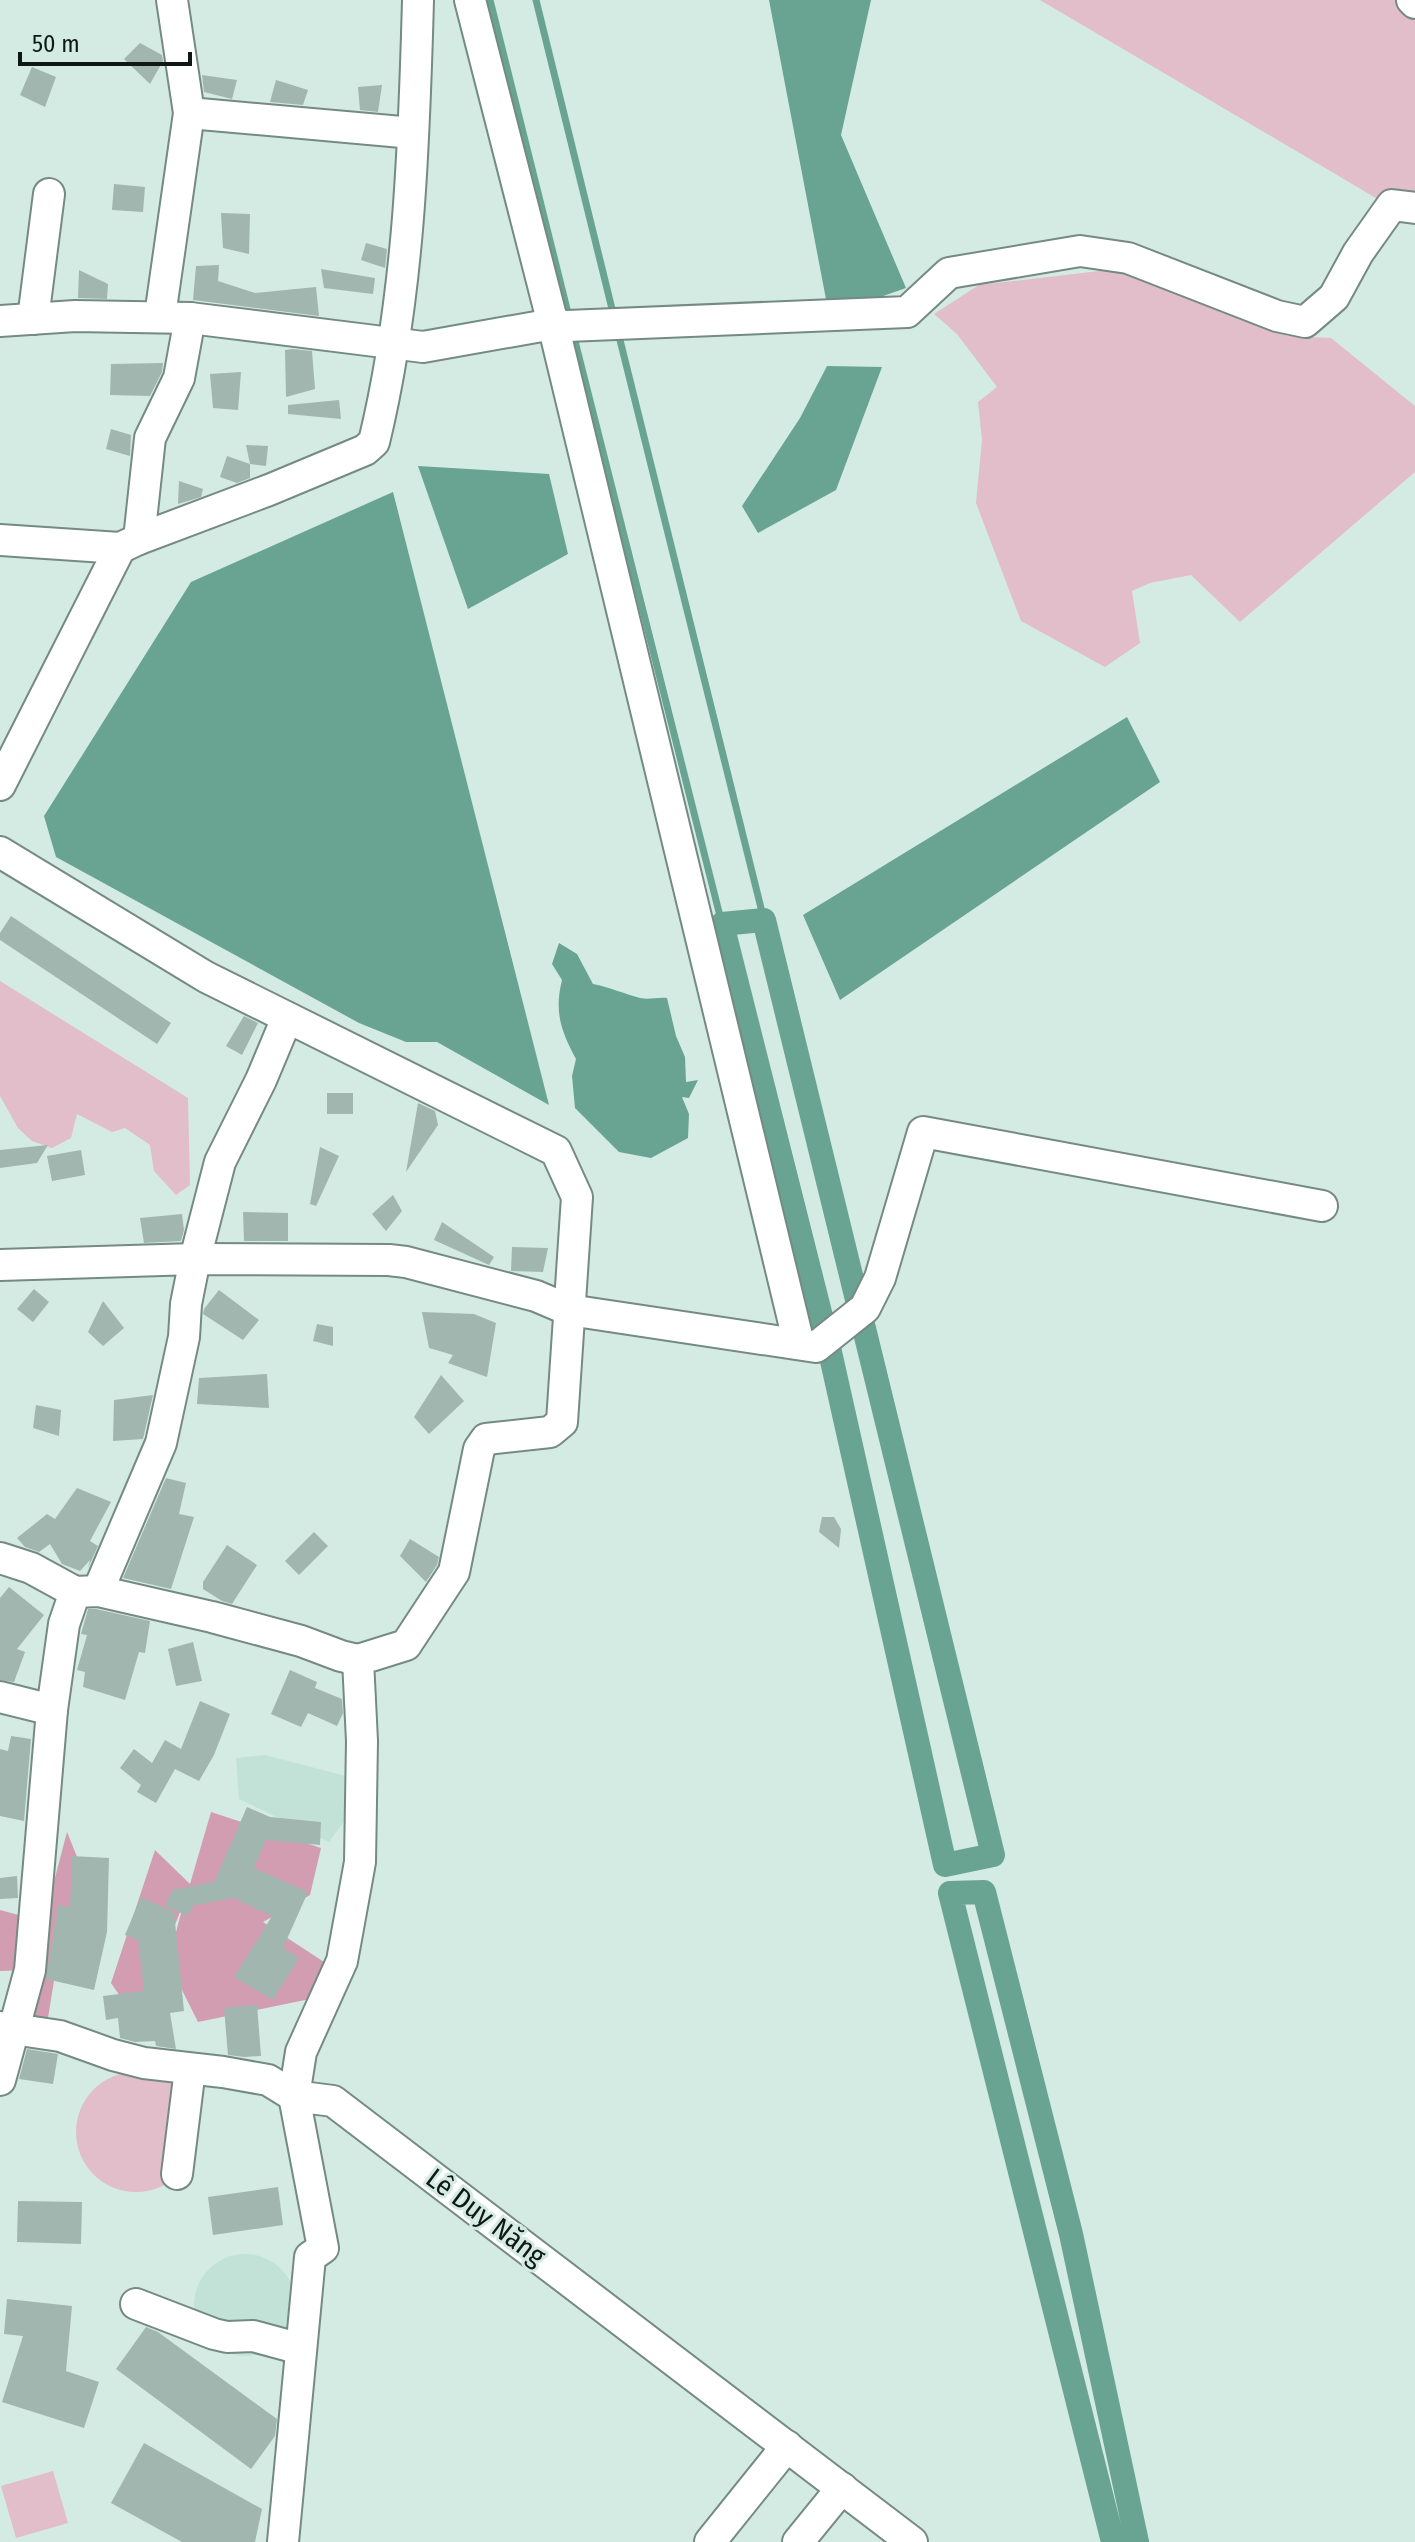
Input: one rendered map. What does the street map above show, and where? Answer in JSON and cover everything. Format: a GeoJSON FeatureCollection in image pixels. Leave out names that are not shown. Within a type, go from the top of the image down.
{"type":"FeatureCollection","features":[{"type":"Feature","properties":{"kind":"street"},"geometry":{"type":"LineString","coordinates":[[160,316],[189,113],[172,0]]}},
{"type":"Feature","properties":{"kind":"street"},"geometry":{"type":"LineString","coordinates":[[0,540],[130,543],[269,490],[365,450],[374,442],[393,343],[411,205],[418,0]]}},
{"type":"Feature","properties":{"kind":"street"},"geometry":{"type":"LineString","coordinates":[[470,0],[560,325],[808,1346]]}},
{"type":"Feature","properties":{"kind":"street"},"geometry":{"type":"LineString","coordinates":[[189,113],[413,133]]}},
{"type":"Feature","properties":{"kind":"street"},"geometry":{"type":"LineString","coordinates":[[33,319],[49,194]]}},
{"type":"Feature","properties":{"kind":"street"},"geometry":{"type":"LineString","coordinates":[[0,321],[75,316],[160,316],[423,347],[560,325],[907,312],[949,273],[1080,251],[1128,258],[1277,316],[1305,322],[1334,297],[1358,253],[1392,205],[1415,208]]}},
{"type":"Feature","properties":{"kind":"street"},"geometry":{"type":"LineString","coordinates":[[0,785],[130,543],[150,438],[179,378],[190,318]]}},
{"type":"Feature","properties":{"kind":"street"},"geometry":{"type":"LineString","coordinates":[[0,852],[206,977],[556,1151],[577,1197],[562,1422],[550,1432],[486,1439],[479,1449],[454,1572],[406,1645],[358,1660],[212,1617],[86,1592],[0,1558]]}},
{"type":"Feature","properties":{"kind":"street"},"geometry":{"type":"LineString","coordinates":[[0,2080],[7,2028],[30,1970],[52,1710],[64,1624],[86,1592],[161,1443],[184,1337],[186,1304],[195,1259],[220,1162],[261,1080],[287,1018]]}},
{"type":"Feature","properties":{"kind":"street"},"geometry":{"type":"LineString","coordinates":[[0,1265],[195,1259],[406,1262],[536,1296],[569,1310],[808,1346],[865,1308],[880,1278],[923,1132],[1322,1206]]}},
{"type":"Feature","properties":{"kind":"street"},"geometry":{"type":"LineString","coordinates":[[283,2542],[310,2257],[323,2248],[294,2096],[301,2052],[342,1961],[360,1862],[362,1741],[358,1660]]}},
{"type":"Feature","properties":{"kind":"street"},"geometry":{"type":"LineString","coordinates":[[0,1697],[52,1710]]}},
{"type":"Feature","properties":{"kind":"street","name":"Lê Duy Năng"},"geometry":{"type":"LineString","coordinates":[[7,2028],[60,2036],[144,2063],[268,2080],[294,2096],[333,2101],[912,2542]]}},
{"type":"Feature","properties":{"kind":"street"},"geometry":{"type":"LineString","coordinates":[[177,2174],[190,2069]]}},
{"type":"Feature","properties":{"kind":"street"},"geometry":{"type":"LineString","coordinates":[[136,2304],[214,2334],[253,2336],[301,2349]]}},
{"type":"Feature","properties":{"kind":"street"},"geometry":{"type":"LineString","coordinates":[[710,2542],[787,2446]]}},
{"type":"Feature","properties":{"kind":"street"},"geometry":{"type":"LineString","coordinates":[[798,2542],[842,2488]]}},
{"type":"Feature","properties":{"kind":"shaded area"},"geometry":{"type":"Polygon","coordinates":[[[769,0],[871,0],[841,135],[906,288],[829,315],[769,0]]]}},
{"type":"Feature","properties":{"kind":"shaded area"},"geometry":{"type":"Polygon","coordinates":[[[1040,0],[1415,0],[1415,221],[1381,201],[1040,0]]]}},
{"type":"Feature","properties":{"kind":"shaded area"},"geometry":{"type":"Polygon","coordinates":[[[1125,268],[1288,336],[1331,338],[1415,406],[1415,472],[1240,622],[1191,575],[1150,583],[1132,591],[1140,643],[1105,667],[1021,621],[976,503],[982,440],[978,402],[997,387],[957,334],[934,314],[979,285],[1125,268]]]}},
{"type":"Feature","properties":{"kind":"shaded area"},"geometry":{"type":"Polygon","coordinates":[[[827,366],[882,367],[836,490],[758,533],[742,506],[800,418],[827,366]]]}},
{"type":"Feature","properties":{"kind":"shaded area"},"geometry":{"type":"Polygon","coordinates":[[[418,466],[549,474],[568,554],[468,609],[418,466]]]}},
{"type":"Feature","properties":{"kind":"shaded area"},"geometry":{"type":"Polygon","coordinates":[[[393,492],[549,1105],[437,1042],[406,1042],[359,1023],[56,857],[44,816],[191,582],[393,492]]]}},
{"type":"Feature","properties":{"kind":"shaded area"},"geometry":{"type":"Polygon","coordinates":[[[1127,717],[1160,782],[840,1000],[803,915],[1127,717]]]}},
{"type":"Feature","properties":{"kind":"shaded area"},"geometry":{"type":"Polygon","coordinates":[[[559,943],[577,954],[593,984],[640,998],[667,998],[676,1036],[685,1057],[686,1082],[698,1080],[689,1098],[682,1097],[689,1114],[688,1138],[651,1158],[619,1152],[575,1108],[572,1076],[576,1059],[560,1021],[562,980],[552,964],[559,943]]]}},
{"type":"Feature","properties":{"kind":"shaded area"},"geometry":{"type":"Polygon","coordinates":[[[0,981],[188,1098],[190,1185],[176,1195],[154,1171],[150,1145],[125,1128],[112,1132],[77,1114],[71,1138],[52,1148],[32,1141],[18,1128],[0,1096],[0,981]]]}},
{"type":"Feature","properties":{"kind":"shaded area"},"geometry":{"type":"Polygon","coordinates":[[[265,1755],[346,1776],[353,1809],[329,1842],[239,1799],[236,1758],[265,1755]]]}},
{"type":"Feature","properties":{"kind":"shaded area"},"geometry":{"type":"Polygon","coordinates":[[[211,1812],[321,1848],[310,1895],[263,1922],[324,1962],[310,1999],[198,2022],[168,1962],[184,1902],[135,2018],[111,1983],[155,1850],[190,1884],[211,1812]]]}},
{"type":"Feature","properties":{"kind":"shaded area"},"geometry":{"type":"Polygon","coordinates":[[[67,1832],[86,1879],[61,1938],[46,2030],[15,2027],[30,1970],[0,1971],[0,1910],[30,1918],[31,1969],[67,1832]]]}},
{"type":"Feature","properties":{"kind":"shaded area"},"geometry":{"type":"Polygon","coordinates":[[[136,2072],[159,2077],[178,2090],[191,2109],[196,2132],[191,2155],[178,2174],[159,2187],[136,2192],[113,2187],[94,2174],[81,2155],[76,2132],[81,2109],[94,2090],[113,2077],[136,2072]]]}},
{"type":"Feature","properties":{"kind":"shaded area"},"geometry":{"type":"Polygon","coordinates":[[[245,2254],[274,2262],[288,2276],[296,2305],[288,2334],[274,2348],[245,2356],[216,2348],[202,2334],[194,2305],[202,2276],[216,2262],[245,2254]]]}},
{"type":"Feature","properties":{"kind":"shaded area"},"geometry":{"type":"Polygon","coordinates":[[[53,2471],[68,2523],[16,2538],[1,2486],[53,2471]]]}},
{"type":"Feature","properties":{"kind":"building"},"geometry":{"type":"Polygon","coordinates":[[[140,43],[162,55],[163,61],[150,84],[124,59],[140,43]]]}},
{"type":"Feature","properties":{"kind":"building"},"geometry":{"type":"Polygon","coordinates":[[[32,67],[56,77],[45,107],[20,95],[32,67]]]}},
{"type":"Feature","properties":{"kind":"building"},"geometry":{"type":"Polygon","coordinates":[[[202,75],[237,80],[232,99],[204,92],[202,75]]]}},
{"type":"Feature","properties":{"kind":"building"},"geometry":{"type":"Polygon","coordinates":[[[276,80],[308,90],[303,105],[270,102],[276,80]]]}},
{"type":"Feature","properties":{"kind":"building"},"geometry":{"type":"Polygon","coordinates":[[[382,85],[378,112],[360,110],[358,87],[382,85]]]}},
{"type":"Feature","properties":{"kind":"building"},"geometry":{"type":"Polygon","coordinates":[[[114,184],[145,187],[143,212],[112,210],[114,184]]]}},
{"type":"Feature","properties":{"kind":"building"},"geometry":{"type":"Polygon","coordinates":[[[221,213],[250,214],[249,254],[223,248],[221,213]]]}},
{"type":"Feature","properties":{"kind":"building"},"geometry":{"type":"Polygon","coordinates":[[[366,243],[387,249],[385,268],[361,260],[366,243]]]}},
{"type":"Feature","properties":{"kind":"building"},"geometry":{"type":"Polygon","coordinates":[[[219,265],[218,281],[255,293],[316,287],[319,316],[193,300],[196,266],[219,265]]]}},
{"type":"Feature","properties":{"kind":"building"},"geometry":{"type":"Polygon","coordinates":[[[321,269],[375,278],[373,294],[324,288],[321,269]]]}},
{"type":"Feature","properties":{"kind":"building"},"geometry":{"type":"Polygon","coordinates":[[[79,270],[108,284],[107,299],[78,298],[79,270]]]}},
{"type":"Feature","properties":{"kind":"building"},"geometry":{"type":"Polygon","coordinates":[[[285,350],[312,351],[315,389],[286,397],[285,350]]]}},
{"type":"Feature","properties":{"kind":"building"},"geometry":{"type":"Polygon","coordinates":[[[163,363],[150,396],[110,395],[111,364],[163,363]]]}},
{"type":"Feature","properties":{"kind":"building"},"geometry":{"type":"Polygon","coordinates":[[[241,372],[238,410],[213,408],[210,374],[241,372]]]}},
{"type":"Feature","properties":{"kind":"building"},"geometry":{"type":"Polygon","coordinates":[[[339,400],[341,419],[288,414],[288,405],[339,400]]]}},
{"type":"Feature","properties":{"kind":"building"},"geometry":{"type":"Polygon","coordinates":[[[111,429],[131,435],[130,456],[106,449],[111,429]]]}},
{"type":"Feature","properties":{"kind":"building"},"geometry":{"type":"Polygon","coordinates":[[[246,445],[268,446],[266,466],[250,464],[246,445]]]}},
{"type":"Feature","properties":{"kind":"building"},"geometry":{"type":"Polygon","coordinates":[[[227,456],[250,464],[250,478],[237,483],[220,477],[227,456]]]}},
{"type":"Feature","properties":{"kind":"building"},"geometry":{"type":"Polygon","coordinates":[[[179,481],[203,489],[201,497],[178,504],[179,481]]]}},
{"type":"Feature","properties":{"kind":"building"},"geometry":{"type":"Polygon","coordinates":[[[11,916],[171,1023],[157,1044],[0,940],[0,933],[11,916]]]}},
{"type":"Feature","properties":{"kind":"building"},"geometry":{"type":"Polygon","coordinates":[[[244,1016],[258,1023],[242,1055],[226,1046],[244,1016]]]}},
{"type":"Feature","properties":{"kind":"building"},"geometry":{"type":"Polygon","coordinates":[[[327,1093],[353,1093],[353,1114],[327,1114],[327,1093]]]}},
{"type":"Feature","properties":{"kind":"building"},"geometry":{"type":"Polygon","coordinates":[[[418,1103],[435,1111],[438,1125],[406,1172],[418,1103]]]}},
{"type":"Feature","properties":{"kind":"building"},"geometry":{"type":"Polygon","coordinates":[[[48,1145],[37,1163],[0,1168],[0,1150],[48,1145]]]}},
{"type":"Feature","properties":{"kind":"building"},"geometry":{"type":"Polygon","coordinates":[[[320,1147],[339,1156],[316,1206],[310,1204],[320,1147]]]}},
{"type":"Feature","properties":{"kind":"building"},"geometry":{"type":"Polygon","coordinates":[[[81,1150],[85,1175],[52,1181],[47,1156],[81,1150]]]}},
{"type":"Feature","properties":{"kind":"building"},"geometry":{"type":"Polygon","coordinates":[[[393,1195],[402,1211],[386,1231],[372,1214],[393,1195]]]}},
{"type":"Feature","properties":{"kind":"building"},"geometry":{"type":"Polygon","coordinates":[[[243,1212],[288,1213],[288,1241],[244,1241],[243,1212]]]}},
{"type":"Feature","properties":{"kind":"building"},"geometry":{"type":"Polygon","coordinates":[[[182,1214],[184,1230],[181,1241],[144,1243],[140,1218],[182,1214]]]}},
{"type":"Feature","properties":{"kind":"building"},"geometry":{"type":"Polygon","coordinates":[[[442,1222],[494,1257],[489,1265],[434,1240],[442,1222]]]}},
{"type":"Feature","properties":{"kind":"building"},"geometry":{"type":"Polygon","coordinates":[[[512,1247],[548,1248],[543,1272],[511,1271],[512,1247]]]}},
{"type":"Feature","properties":{"kind":"building"},"geometry":{"type":"Polygon","coordinates":[[[34,1289],[49,1302],[33,1322],[17,1309],[34,1289]]]}},
{"type":"Feature","properties":{"kind":"building"},"geometry":{"type":"Polygon","coordinates":[[[219,1290],[259,1320],[243,1340],[203,1314],[219,1290]]]}},
{"type":"Feature","properties":{"kind":"building"},"geometry":{"type":"Polygon","coordinates":[[[103,1301],[124,1328],[103,1346],[88,1332],[103,1301]]]}},
{"type":"Feature","properties":{"kind":"building"},"geometry":{"type":"Polygon","coordinates":[[[422,1312],[474,1314],[496,1323],[487,1377],[448,1363],[453,1355],[429,1348],[422,1312]]]}},
{"type":"Feature","properties":{"kind":"building"},"geometry":{"type":"Polygon","coordinates":[[[317,1324],[333,1327],[333,1346],[313,1341],[317,1324]]]}},
{"type":"Feature","properties":{"kind":"building"},"geometry":{"type":"Polygon","coordinates":[[[267,1374],[269,1408],[197,1404],[199,1378],[267,1374]]]}},
{"type":"Feature","properties":{"kind":"building"},"geometry":{"type":"Polygon","coordinates":[[[441,1375],[464,1401],[429,1434],[414,1417],[441,1375]]]}},
{"type":"Feature","properties":{"kind":"building"},"geometry":{"type":"Polygon","coordinates":[[[153,1395],[143,1439],[113,1441],[114,1400],[153,1395]]]}},
{"type":"Feature","properties":{"kind":"building"},"geometry":{"type":"Polygon","coordinates":[[[36,1405],[61,1410],[59,1436],[33,1428],[36,1405]]]}},
{"type":"Feature","properties":{"kind":"building"},"geometry":{"type":"Polygon","coordinates":[[[166,1478],[186,1483],[179,1514],[194,1517],[171,1589],[123,1578],[166,1478]]]}},
{"type":"Feature","properties":{"kind":"building"},"geometry":{"type":"Polygon","coordinates":[[[77,1488],[111,1502],[90,1541],[98,1546],[88,1568],[90,1560],[80,1571],[62,1564],[50,1544],[39,1552],[25,1547],[17,1538],[47,1514],[55,1519],[77,1488]]]}},
{"type":"Feature","properties":{"kind":"building"},"geometry":{"type":"Polygon","coordinates":[[[822,1517],[834,1517],[841,1529],[839,1548],[819,1532],[822,1517]]]}},
{"type":"Feature","properties":{"kind":"building"},"geometry":{"type":"Polygon","coordinates":[[[314,1532],[328,1546],[299,1575],[285,1561],[314,1532]]]}},
{"type":"Feature","properties":{"kind":"building"},"geometry":{"type":"Polygon","coordinates":[[[410,1539],[439,1557],[426,1582],[400,1556],[410,1539]]]}},
{"type":"Feature","properties":{"kind":"building"},"geometry":{"type":"Polygon","coordinates":[[[227,1545],[257,1565],[232,1604],[203,1589],[203,1582],[227,1545]]]}},
{"type":"Feature","properties":{"kind":"building"},"geometry":{"type":"Polygon","coordinates":[[[9,1587],[44,1615],[17,1649],[25,1652],[14,1682],[0,1680],[0,1598],[9,1587]]]}},
{"type":"Feature","properties":{"kind":"building"},"geometry":{"type":"Polygon","coordinates":[[[88,1609],[150,1621],[145,1653],[139,1652],[125,1700],[83,1687],[85,1672],[77,1670],[87,1635],[81,1634],[88,1609]]]}},
{"type":"Feature","properties":{"kind":"building"},"geometry":{"type":"Polygon","coordinates":[[[193,1642],[202,1681],[176,1686],[168,1649],[193,1642]]]}},
{"type":"Feature","properties":{"kind":"building"},"geometry":{"type":"Polygon","coordinates":[[[290,1670],[317,1682],[315,1688],[342,1699],[343,1713],[337,1726],[308,1713],[301,1727],[271,1714],[290,1670]]]}},
{"type":"Feature","properties":{"kind":"building"},"geometry":{"type":"Polygon","coordinates":[[[200,1701],[230,1714],[214,1755],[199,1781],[175,1769],[156,1803],[137,1792],[141,1785],[120,1768],[134,1749],[152,1763],[165,1740],[181,1749],[200,1701]]]}},
{"type":"Feature","properties":{"kind":"building"},"geometry":{"type":"Polygon","coordinates":[[[11,1736],[31,1739],[24,1821],[0,1816],[0,1749],[8,1751],[11,1736]]]}},
{"type":"Feature","properties":{"kind":"building"},"geometry":{"type":"Polygon","coordinates":[[[247,1807],[270,1817],[321,1822],[320,1845],[266,1840],[254,1868],[308,1892],[283,1948],[299,1958],[273,2000],[234,1977],[272,1916],[233,1898],[192,1906],[188,1916],[165,1906],[172,1890],[214,1882],[247,1807]]]}},
{"type":"Feature","properties":{"kind":"building"},"geometry":{"type":"Polygon","coordinates":[[[72,1856],[109,1858],[107,1932],[94,1990],[46,1979],[58,1905],[70,1908],[72,1856]]]}},
{"type":"Feature","properties":{"kind":"building"},"geometry":{"type":"Polygon","coordinates":[[[17,1876],[18,1898],[0,1899],[0,1878],[17,1876]]]}},
{"type":"Feature","properties":{"kind":"building"},"geometry":{"type":"Polygon","coordinates":[[[141,1897],[174,1912],[184,2011],[170,2013],[176,2049],[156,2046],[155,2041],[135,2042],[120,2038],[118,2018],[106,2020],[103,1996],[144,1991],[138,1940],[125,1935],[141,1897]]]}},
{"type":"Feature","properties":{"kind":"building"},"geometry":{"type":"Polygon","coordinates":[[[257,2005],[261,2056],[228,2055],[224,2008],[257,2005]]]}},
{"type":"Feature","properties":{"kind":"building"},"geometry":{"type":"Polygon","coordinates":[[[27,2049],[58,2054],[53,2084],[19,2079],[27,2049]]]}},
{"type":"Feature","properties":{"kind":"building"},"geometry":{"type":"Polygon","coordinates":[[[278,2187],[283,2225],[213,2235],[208,2197],[278,2187]]]}},
{"type":"Feature","properties":{"kind":"building"},"geometry":{"type":"Polygon","coordinates":[[[18,2201],[82,2202],[81,2244],[17,2242],[18,2201]]]}},
{"type":"Feature","properties":{"kind":"building"},"geometry":{"type":"Polygon","coordinates":[[[7,2299],[72,2306],[66,2371],[99,2382],[84,2428],[2,2402],[23,2336],[4,2334],[7,2299]]]}},
{"type":"Feature","properties":{"kind":"building"},"geometry":{"type":"Polygon","coordinates":[[[146,2327],[158,2332],[277,2419],[275,2436],[251,2469],[116,2369],[146,2327]]]}},
{"type":"Feature","properties":{"kind":"building"},"geometry":{"type":"Polygon","coordinates":[[[144,2443],[262,2509],[255,2542],[182,2542],[111,2503],[144,2443]]]}},
{"type":"Feature","properties":{"kind":"waterway"},"geometry":{"type":"LineString","coordinates":[[490,0],[569,317]]}},
{"type":"Feature","properties":{"kind":"waterway"},"geometry":{"type":"LineString","coordinates":[[536,0],[614,317]]}},
{"type":"Feature","properties":{"kind":"waterway"},"geometry":{"type":"LineString","coordinates":[[618,332],[764,920]]}},
{"type":"Feature","properties":{"kind":"waterway"},"geometry":{"type":"LineString","coordinates":[[573,333],[722,924]]}},
{"type":"Feature","properties":{"kind":"waterway"},"geometry":{"type":"LineString","coordinates":[[764,920],[993,1855],[945,1865],[830,1352],[722,924],[764,920]]}},
{"type":"Feature","properties":{"kind":"waterway"},"geometry":{"type":"LineString","coordinates":[[1113,2542],[950,1893],[984,1892],[1071,2234],[1137,2542]]}}]}
